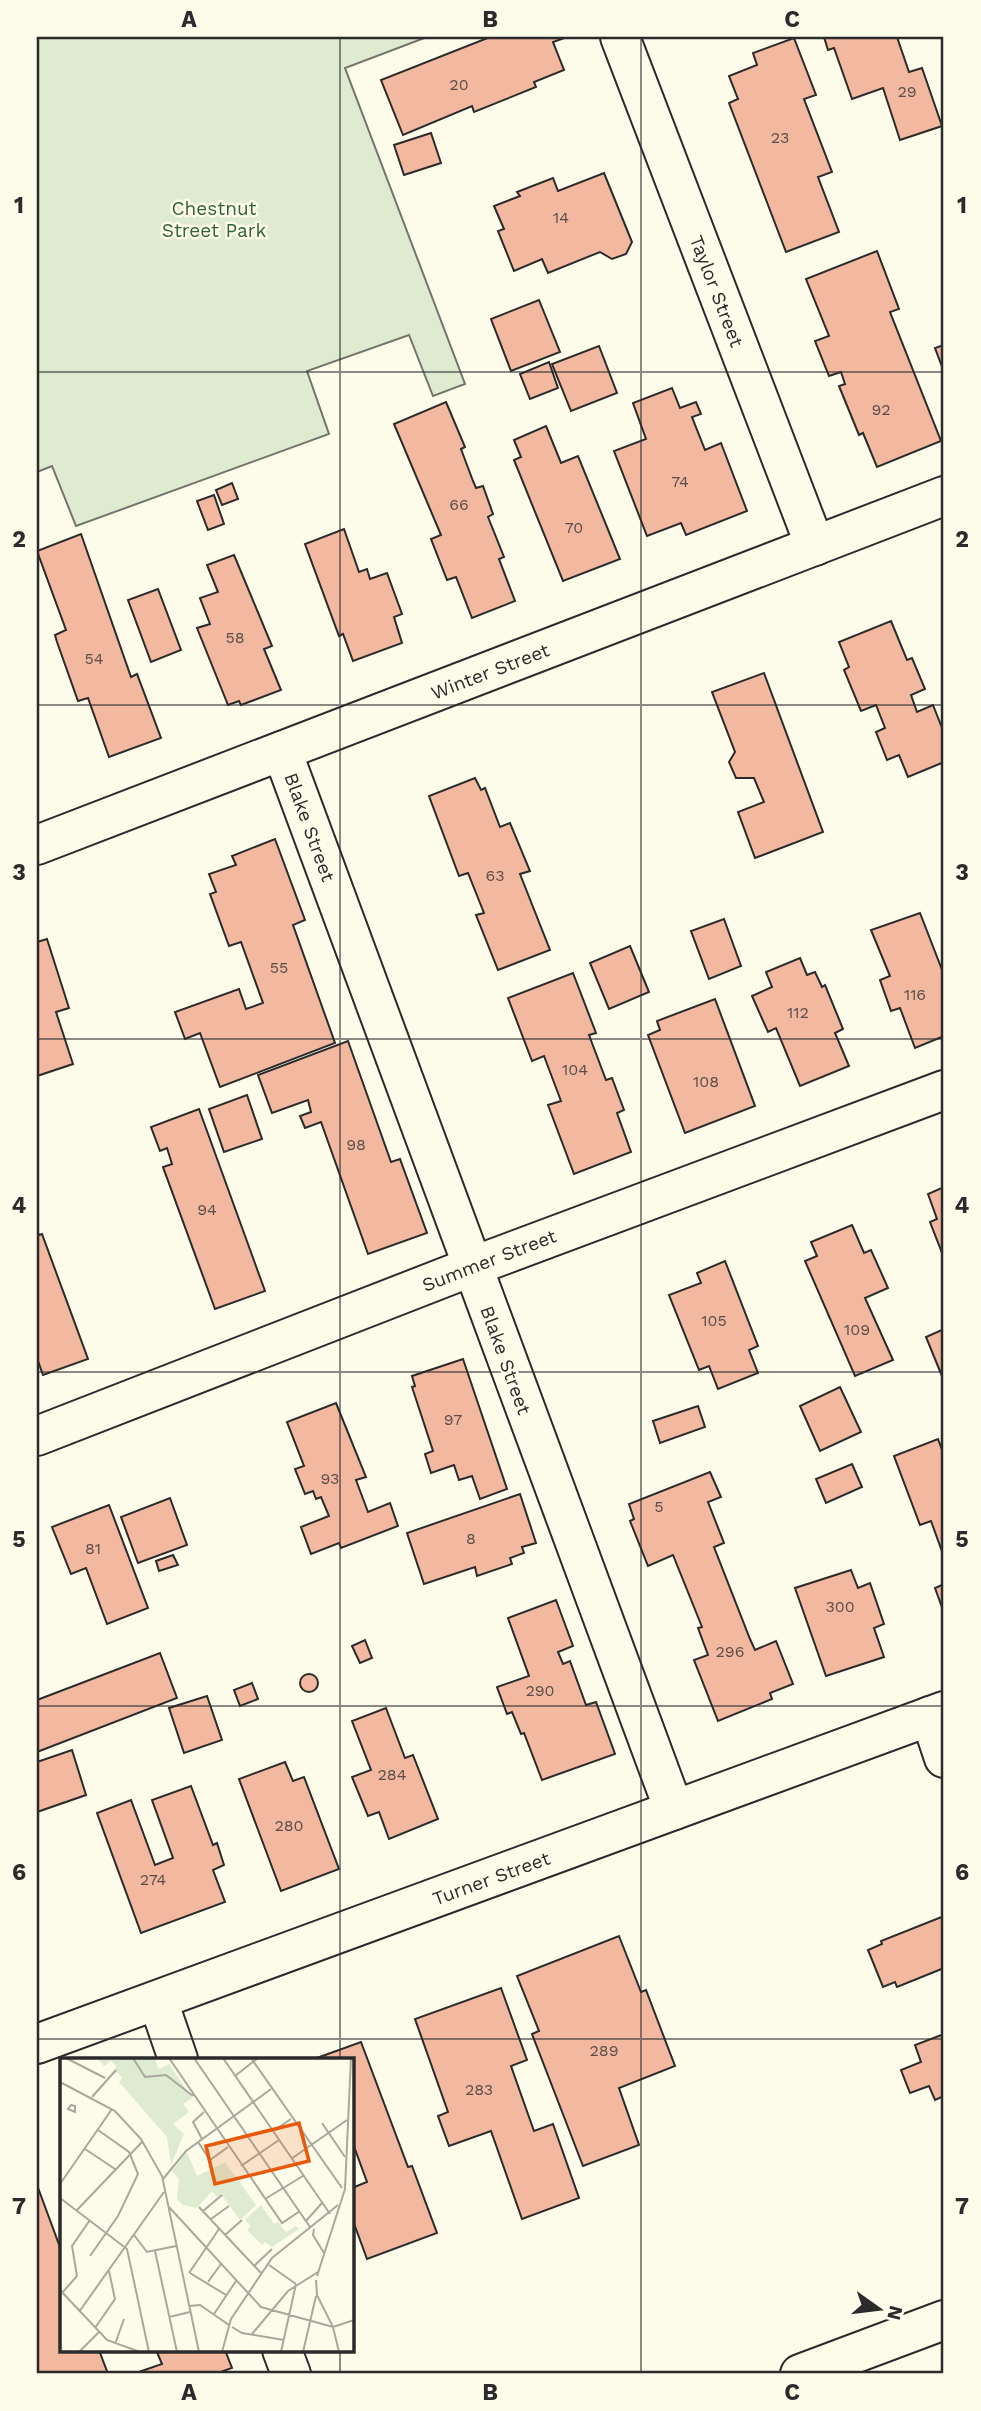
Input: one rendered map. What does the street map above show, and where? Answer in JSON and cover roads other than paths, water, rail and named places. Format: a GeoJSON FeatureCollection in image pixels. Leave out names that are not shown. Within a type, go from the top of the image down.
{"type":"FeatureCollection","features":[{"type":"Feature","properties":{"kind":"street","name":"Taylor Street"},"geometry":{"type":"LineString","coordinates":[[620,37],[815,546]]}},
{"type":"Feature","properties":{"kind":"street","name":"Winter Street"},"geometry":{"type":"LineString","coordinates":[[37,845],[944,496]]}},
{"type":"Feature","properties":{"kind":"street","name":"Blake Street"},"geometry":{"type":"LineString","coordinates":[[282,751],[674,1810]]}},
{"type":"Feature","properties":{"kind":"street","name":"Summer Street"},"geometry":{"type":"LineString","coordinates":[[37,1436],[471,1267],[944,1090]]}},
{"type":"Feature","properties":{"kind":"street","name":"Turner Street"},"geometry":{"type":"LineString","coordinates":[[37,2044],[937,1713]]}},
{"type":"Feature","properties":{"kind":"street"},"geometry":{"type":"LineString","coordinates":[[937,1713],[944,1758]]}},
{"type":"Feature","properties":{"kind":"street"},"geometry":{"type":"LineString","coordinates":[[158,2001],[178,2058]]}},
{"type":"Feature","properties":{"kind":"street"},"geometry":{"type":"LineString","coordinates":[[800,2374],[944,2320]]}},
{"type":"Feature","properties":{"kind":"street"},"geometry":{"type":"LineString","coordinates":[[283,2352],[291,2374]]}},
{"type":"Feature","properties":{"kind":"park label","name":"Chestnut Street Park"},"geometry":{"type":"Point","coordinates":[214,219]}}]}
